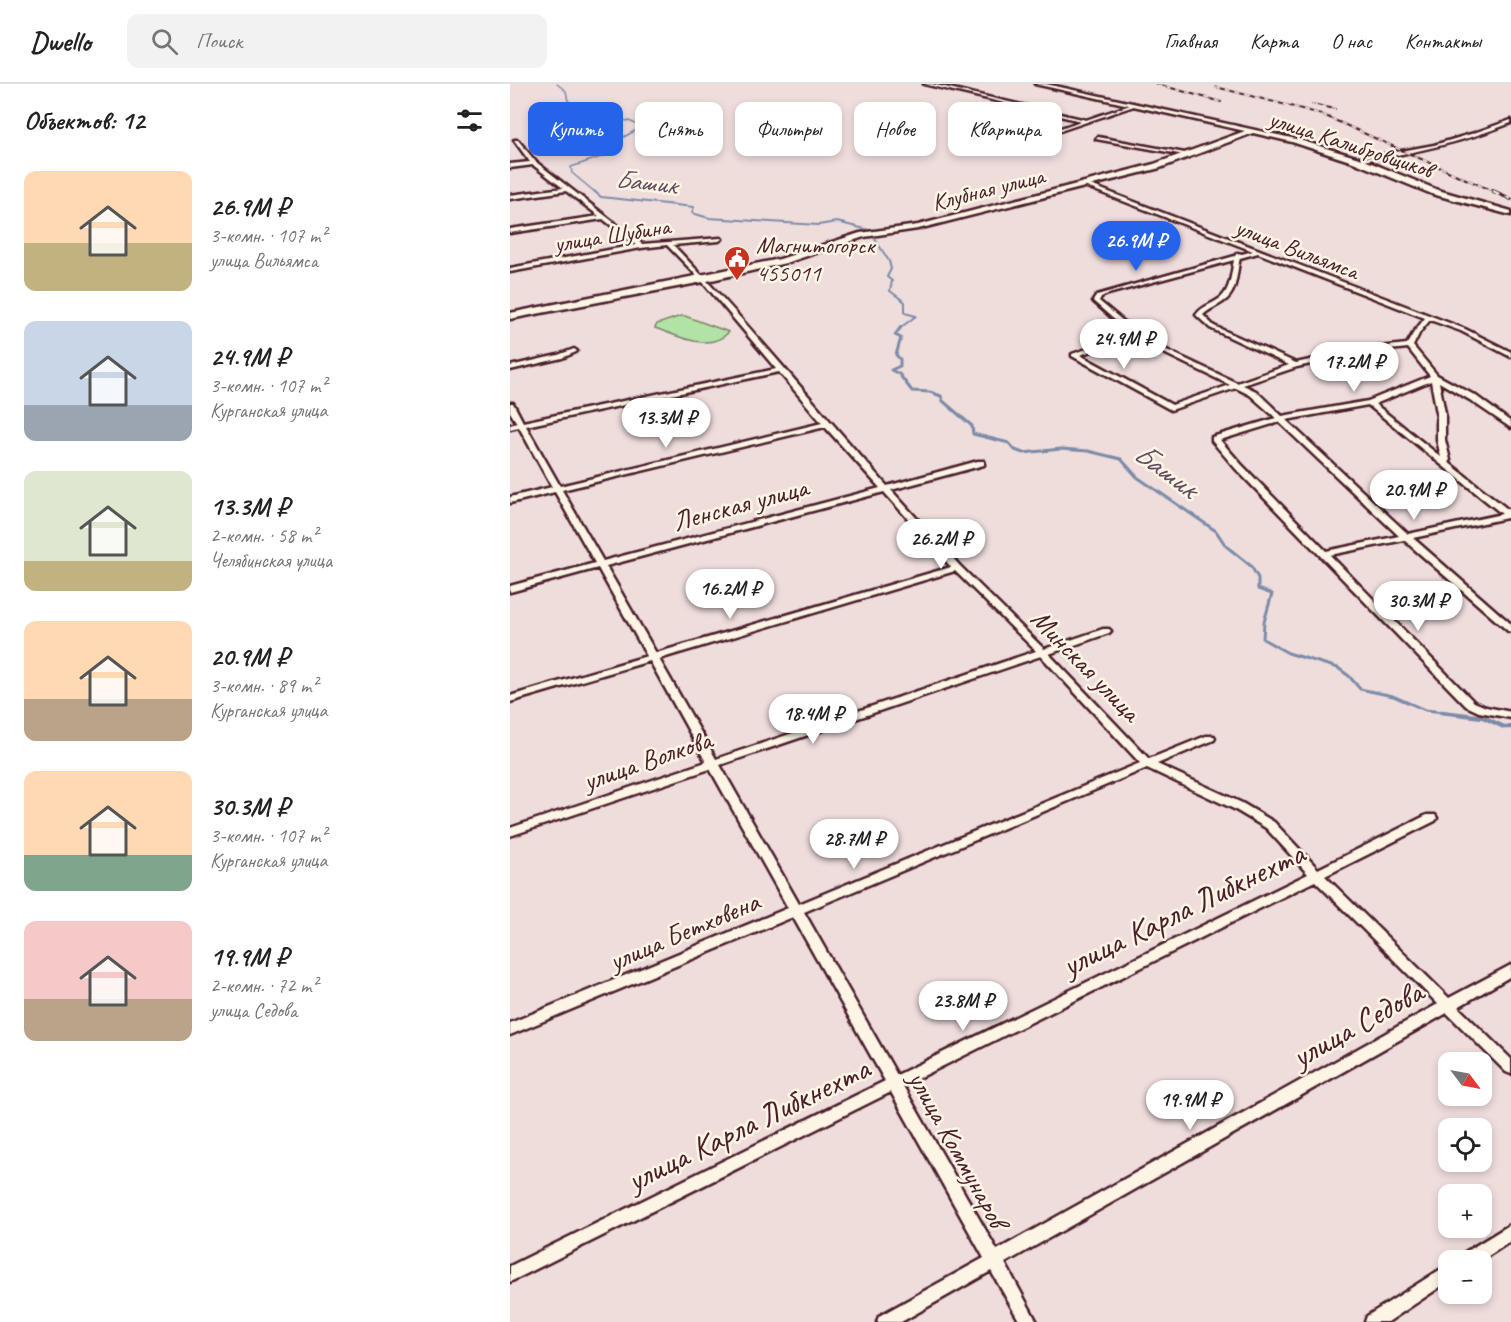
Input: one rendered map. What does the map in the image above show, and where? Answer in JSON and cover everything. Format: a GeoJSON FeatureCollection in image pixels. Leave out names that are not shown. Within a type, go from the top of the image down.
{"type":"FeatureCollection","features":[{"type":"Feature","properties":{"kind":"street"},"geometry":{"type":"LineString","coordinates":[[926,84],[1086,121]]}},
{"type":"Feature","properties":{"kind":"street","name":"улица Калибровщиков"},"geometry":{"type":"LineString","coordinates":[[1038,84],[1294,140],[1356,160],[1434,192],[1511,213]]}},
{"type":"Feature","properties":{"kind":"street"},"geometry":{"type":"LineString","coordinates":[[1062,129],[1135,105]]}},
{"type":"Feature","properties":{"kind":"street"},"geometry":{"type":"LineString","coordinates":[[1356,160],[1431,149],[1474,136],[1511,121]]}},
{"type":"Feature","properties":{"kind":"street","name":"Клубная улица"},"geometry":{"type":"LineString","coordinates":[[510,316],[765,265],[863,235],[918,226],[1086,185],[1168,163],[1252,131]]}},
{"type":"Feature","properties":{"kind":"street"},"geometry":{"type":"LineString","coordinates":[[1098,138],[1190,155]]}},
{"type":"Feature","properties":{"kind":"street"},"geometry":{"type":"LineString","coordinates":[[516,141],[534,163],[641,246]]}},
{"type":"Feature","properties":{"kind":"street"},"geometry":{"type":"LineString","coordinates":[[510,166],[534,163]]}},
{"type":"Feature","properties":{"kind":"street","name":"улица Вильямса"},"geometry":{"type":"LineString","coordinates":[[1086,185],[1242,247],[1463,330],[1511,355]]}},
{"type":"Feature","properties":{"kind":"street"},"geometry":{"type":"LineString","coordinates":[[510,197],[567,189]]}},
{"type":"Feature","properties":{"kind":"street"},"geometry":{"type":"LineString","coordinates":[[510,231],[605,217]]}},
{"type":"Feature","properties":{"kind":"street","name":"улица Шубина"},"geometry":{"type":"LineString","coordinates":[[510,270],[641,246],[719,239]]}},
{"type":"Feature","properties":{"kind":"street","name":"Минская улица"},"geometry":{"type":"LineString","coordinates":[[668,243],[703,279],[827,424],[957,568],[1042,652],[1147,764],[1238,806],[1270,825],[1316,875],[1511,1068]]}},
{"type":"Feature","properties":{"kind":"street"},"geometry":{"type":"LineString","coordinates":[[1242,247],[1226,298],[1201,311],[1199,315],[1212,327],[1295,365]]}},
{"type":"Feature","properties":{"kind":"street"},"geometry":{"type":"LineString","coordinates":[[1256,252],[1099,296],[1096,301],[1139,339],[1253,393],[1405,536],[1511,630]]}},
{"type":"Feature","properties":{"kind":"street"},"geometry":{"type":"LineString","coordinates":[[1410,346],[1428,318]]}},
{"type":"Feature","properties":{"kind":"street"},"geometry":{"type":"LineString","coordinates":[[1134,335],[1074,355],[1171,408],[1234,384],[1295,365],[1361,351],[1410,346]]}},
{"type":"Feature","properties":{"kind":"street"},"geometry":{"type":"LineString","coordinates":[[1410,346],[1434,377],[1473,398],[1511,426]]}},
{"type":"Feature","properties":{"kind":"street"},"geometry":{"type":"LineString","coordinates":[[510,368],[560,357],[574,351]]}},
{"type":"Feature","properties":{"kind":"street"},"geometry":{"type":"LineString","coordinates":[[515,426],[780,370]]}},
{"type":"Feature","properties":{"kind":"street"},"geometry":{"type":"LineString","coordinates":[[1434,377],[1370,403],[1281,419],[1219,436],[1215,442],[1470,704],[1483,710],[1511,716]]}},
{"type":"Feature","properties":{"kind":"street"},"geometry":{"type":"LineString","coordinates":[[1434,377],[1441,413],[1441,441],[1446,460],[1444,463]]}},
{"type":"Feature","properties":{"kind":"street"},"geometry":{"type":"LineString","coordinates":[[1370,403],[1510,516]]}},
{"type":"Feature","properties":{"kind":"street","name":"улица Коммунаров"},"geometry":{"type":"LineString","coordinates":[[510,405],[515,426],[557,489],[602,564],[652,657],[1029,1322]]}},
{"type":"Feature","properties":{"kind":"street"},"geometry":{"type":"LineString","coordinates":[[510,500],[827,424]]}},
{"type":"Feature","properties":{"kind":"street","name":"Ленская улица"},"geometry":{"type":"LineString","coordinates":[[510,589],[981,463]]}},
{"type":"Feature","properties":{"kind":"street"},"geometry":{"type":"LineString","coordinates":[[1323,554],[1510,516]]}},
{"type":"Feature","properties":{"kind":"street"},"geometry":{"type":"LineString","coordinates":[[510,699],[957,568]]}},
{"type":"Feature","properties":{"kind":"street","name":"улица Волкова"},"geometry":{"type":"LineString","coordinates":[[510,832],[1106,631]]}},
{"type":"Feature","properties":{"kind":"street","name":"улица Бетховена"},"geometry":{"type":"LineString","coordinates":[[510,1029],[1210,738]]}},
{"type":"Feature","properties":{"kind":"street","name":"улица Карла Либкнехта"},"geometry":{"type":"LineString","coordinates":[[510,1274],[1431,818]]}},
{"type":"Feature","properties":{"kind":"street","name":"улица Седова"},"geometry":{"type":"LineString","coordinates":[[885,1322],[1511,970]]}},
{"type":"Feature","properties":{"kind":"street"},"geometry":{"type":"LineString","coordinates":[[1483,1250],[1511,1232]]}},
{"type":"Feature","properties":{"kind":"street"},"geometry":{"type":"LineString","coordinates":[[1373,1322],[1438,1279]]}},
{"type":"Feature","properties":{"kind":"green space"},"geometry":{"type":"Polygon","coordinates":[[[681,316],[729,332],[721,338],[703,342],[693,341],[655,328],[657,324],[681,316]]]}},
{"type":"Feature","properties":{"kind":"waterway","name":"Башик"},"geometry":{"type":"LineString","coordinates":[[557,84],[566,91],[568,101],[576,106],[597,110],[613,119],[629,121],[642,127],[611,144],[608,148],[613,151],[610,154],[571,167],[572,173],[596,193]]}},
{"type":"Feature","properties":{"kind":"waterway","name":"Башик"},"geometry":{"type":"LineString","coordinates":[[594,191],[601,197],[694,207],[692,213],[709,218],[818,225],[837,222],[869,230]]}},
{"type":"Feature","properties":{"kind":"waterway","name":"Башик"},"geometry":{"type":"LineString","coordinates":[[873,236],[889,261],[891,269],[887,277],[892,281],[890,291],[905,302],[905,313],[916,316],[901,328]]}},
{"type":"Feature","properties":{"kind":"waterway","name":"Башик"},"geometry":{"type":"LineString","coordinates":[[901,328],[895,335],[901,338],[896,355],[900,359],[900,366],[891,370],[899,374],[912,391],[930,392],[941,396],[943,401],[972,426],[973,434],[1009,443],[1015,450],[1023,453],[1061,449],[1088,451],[1121,459],[1137,477],[1216,531],[1226,546],[1251,566],[1258,578],[1258,589],[1272,594],[1264,622],[1263,639],[1288,653],[1338,668],[1349,676],[1360,689],[1393,696],[1425,710],[1453,713]]}},
{"type":"Feature","properties":{"kind":"waterway","name":"Башик"},"geometry":{"type":"LineString","coordinates":[[1441,712],[1483,717],[1504,727],[1511,727]]}},
{"type":"Feature","properties":{"kind":"railway"},"geometry":{"type":"LineString","coordinates":[[1157,84],[1221,102]]}},
{"type":"Feature","properties":{"kind":"railway"},"geometry":{"type":"LineString","coordinates":[[1216,87],[1321,114],[1497,193]]}},
{"type":"Feature","properties":{"kind":"railway"},"geometry":{"type":"LineString","coordinates":[[1312,104],[1335,109]]}},
{"type":"Feature","properties":{"kind":"railway"},"geometry":{"type":"LineString","coordinates":[[1493,191],[1511,199]]}},
{"type":"Feature","properties":{"kind":"place","name":"Магнитогорск 455011"},"geometry":{"type":"Point","coordinates":[737,282]}}]}
